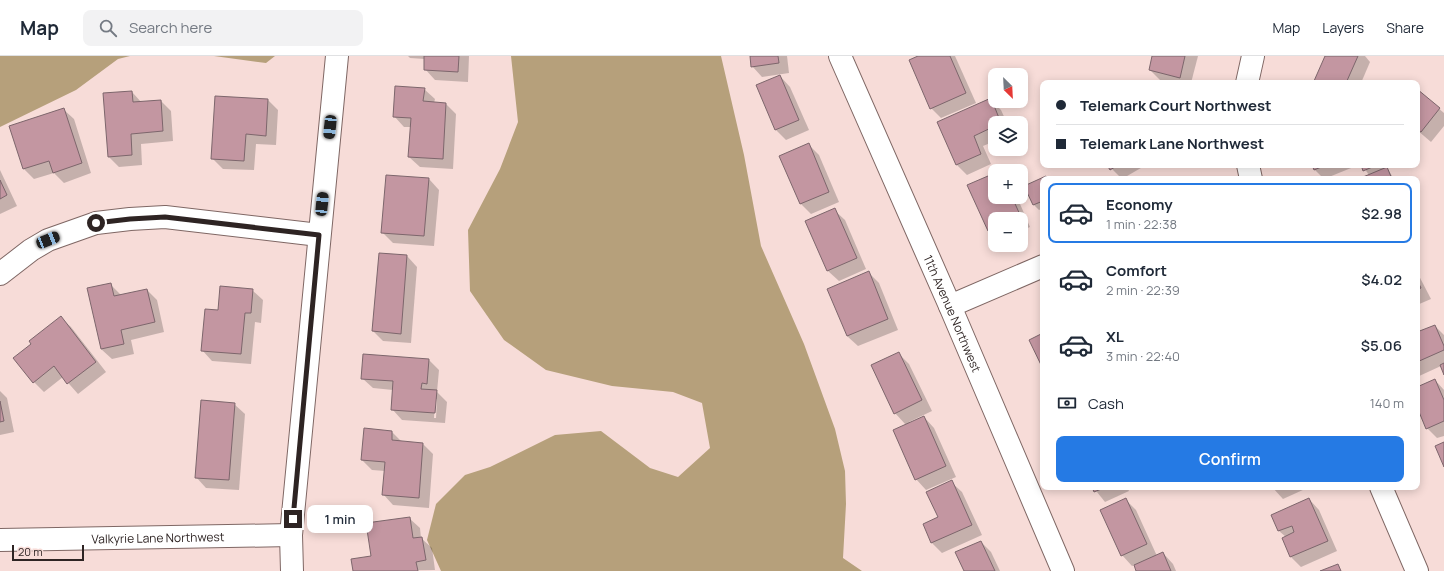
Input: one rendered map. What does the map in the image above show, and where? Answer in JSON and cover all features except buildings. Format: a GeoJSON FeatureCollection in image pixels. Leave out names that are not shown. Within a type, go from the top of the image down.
{"type":"FeatureCollection","features":[{"type":"Feature","properties":{"kind":"street"},"geometry":{"type":"LineString","coordinates":[[292,571],[292,535],[337,56]]}},
{"type":"Feature","properties":{"kind":"street","name":"11th Avenue Northwest"},"geometry":{"type":"LineString","coordinates":[[840,56],[950,306],[1063,571]]}},
{"type":"Feature","properties":{"kind":"street"},"geometry":{"type":"LineString","coordinates":[[1248,80],[1254,56]]}},
{"type":"Feature","properties":{"kind":"street"},"geometry":{"type":"LineString","coordinates":[[0,274],[31,250],[48,240],[96,223],[165,217],[319,235]]}},
{"type":"Feature","properties":{"kind":"street"},"geometry":{"type":"LineString","coordinates":[[950,306],[1040,267]]}},
{"type":"Feature","properties":{"kind":"street"},"geometry":{"type":"LineString","coordinates":[[1382,490],[1417,571]]}},
{"type":"Feature","properties":{"kind":"street","name":"Valkyrie Lane Northwest"},"geometry":{"type":"LineString","coordinates":[[0,540],[292,535]]}},
{"type":"Feature","properties":{"kind":"shaded area"},"geometry":{"type":"Polygon","coordinates":[[[0,56],[130,56],[118,59],[76,90],[0,127],[0,56]]]}},
{"type":"Feature","properties":{"kind":"shaded area"},"geometry":{"type":"Polygon","coordinates":[[[214,56],[275,56],[266,63],[214,56]]]}},
{"type":"Feature","properties":{"kind":"shaded area"},"geometry":{"type":"Polygon","coordinates":[[[511,56],[721,56],[744,155],[761,246],[804,344],[835,429],[845,471],[846,504],[843,558],[862,571],[441,571],[427,540],[436,504],[465,475],[490,467],[555,435],[601,431],[650,468],[678,477],[710,448],[702,403],[673,392],[612,386],[546,370],[504,340],[470,291],[468,230],[500,169],[518,122],[511,56]]]}},
{"type":"Feature","properties":{"kind":"route"},"geometry":{"type":"LineString","coordinates":[[96,223],[165,217],[319,235],[293,519]]}}]}
